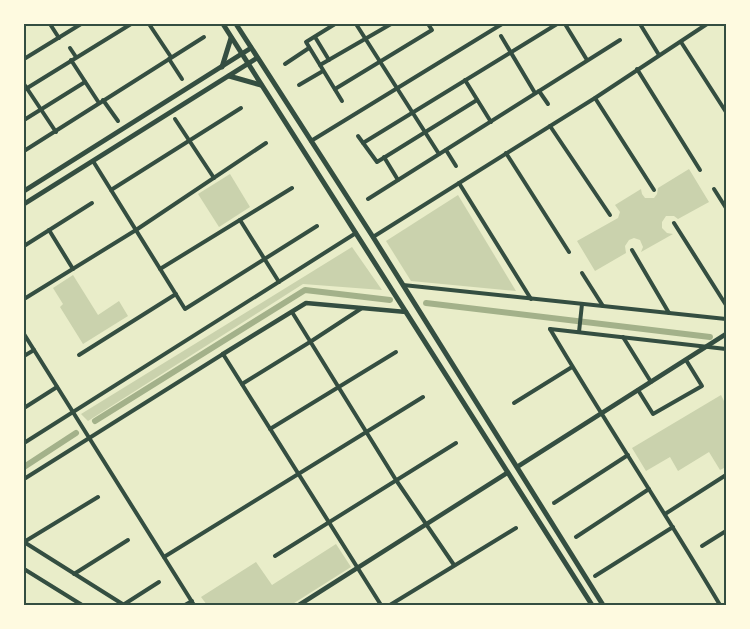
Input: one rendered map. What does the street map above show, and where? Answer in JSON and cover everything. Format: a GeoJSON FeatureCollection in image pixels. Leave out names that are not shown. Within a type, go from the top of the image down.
{"type":"FeatureCollection","features":[{"type":"Feature","properties":{"kind":"main road"},"geometry":{"type":"LineString","coordinates":[[223,24],[592,605]]}},
{"type":"Feature","properties":{"kind":"main road"},"geometry":{"type":"LineString","coordinates":[[236,24],[603,605]]}},
{"type":"Feature","properties":{"kind":"main road"},"geometry":{"type":"LineString","coordinates":[[222,67],[231,38]]}},
{"type":"Feature","properties":{"kind":"main road"},"geometry":{"type":"LineString","coordinates":[[24,191],[251,48]]}},
{"type":"Feature","properties":{"kind":"main road"},"geometry":{"type":"LineString","coordinates":[[24,204],[257,58]]}},
{"type":"Feature","properties":{"kind":"main road"},"geometry":{"type":"LineString","coordinates":[[229,76],[261,85]]}},
{"type":"Feature","properties":{"kind":"main road"},"geometry":{"type":"LineString","coordinates":[[508,473],[517,467]]}},
{"type":"Feature","properties":{"kind":"street"},"geometry":{"type":"LineString","coordinates":[[50,24],[59,38]]}},
{"type":"Feature","properties":{"kind":"street"},"geometry":{"type":"LineString","coordinates":[[24,59],[81,24]]}},
{"type":"Feature","properties":{"kind":"street"},"geometry":{"type":"LineString","coordinates":[[25,89],[131,24]]}},
{"type":"Feature","properties":{"kind":"street"},"geometry":{"type":"LineString","coordinates":[[148,24],[182,79]]}},
{"type":"Feature","properties":{"kind":"street"},"geometry":{"type":"LineString","coordinates":[[335,24],[306,42],[342,101]]}},
{"type":"Feature","properties":{"kind":"street"},"geometry":{"type":"LineString","coordinates":[[356,24],[439,154]]}},
{"type":"Feature","properties":{"kind":"street"},"geometry":{"type":"LineString","coordinates":[[320,66],[391,24]]}},
{"type":"Feature","properties":{"kind":"street"},"geometry":{"type":"LineString","coordinates":[[335,90],[432,30],[428,24]]}},
{"type":"Feature","properties":{"kind":"street"},"geometry":{"type":"LineString","coordinates":[[311,141],[500,24]]}},
{"type":"Feature","properties":{"kind":"street"},"geometry":{"type":"LineString","coordinates":[[363,143],[557,24]]}},
{"type":"Feature","properties":{"kind":"street"},"geometry":{"type":"LineString","coordinates":[[565,24],[588,60]]}},
{"type":"Feature","properties":{"kind":"street"},"geometry":{"type":"LineString","coordinates":[[640,24],[659,55]]}},
{"type":"Feature","properties":{"kind":"street"},"geometry":{"type":"LineString","coordinates":[[372,237],[595,98],[681,42],[705,24]]}},
{"type":"Feature","properties":{"kind":"street"},"geometry":{"type":"LineString","coordinates":[[501,36],[537,92],[548,104]]}},
{"type":"Feature","properties":{"kind":"street"},"geometry":{"type":"LineString","coordinates":[[24,151],[204,37]]}},
{"type":"Feature","properties":{"kind":"street"},"geometry":{"type":"LineString","coordinates":[[315,37],[329,60]]}},
{"type":"Feature","properties":{"kind":"street"},"geometry":{"type":"LineString","coordinates":[[368,199],[620,40]]}},
{"type":"Feature","properties":{"kind":"street"},"geometry":{"type":"LineString","coordinates":[[681,42],[726,112]]}},
{"type":"Feature","properties":{"kind":"street"},"geometry":{"type":"LineString","coordinates":[[70,48],[76,57]]}},
{"type":"Feature","properties":{"kind":"street"},"geometry":{"type":"LineString","coordinates":[[285,64],[309,48]]}},
{"type":"Feature","properties":{"kind":"street"},"geometry":{"type":"LineString","coordinates":[[71,60],[85,82],[118,121]]}},
{"type":"Feature","properties":{"kind":"street"},"geometry":{"type":"LineString","coordinates":[[637,69],[700,170]]}},
{"type":"Feature","properties":{"kind":"street"},"geometry":{"type":"LineString","coordinates":[[299,85],[323,71]]}},
{"type":"Feature","properties":{"kind":"street"},"geometry":{"type":"LineString","coordinates":[[465,80],[491,122]]}},
{"type":"Feature","properties":{"kind":"street"},"geometry":{"type":"LineString","coordinates":[[24,120],[85,82]]}},
{"type":"Feature","properties":{"kind":"street"},"geometry":{"type":"LineString","coordinates":[[24,84],[25,89],[56,132]]}},
{"type":"Feature","properties":{"kind":"street"},"geometry":{"type":"LineString","coordinates":[[595,98],[654,190]]}},
{"type":"Feature","properties":{"kind":"street"},"geometry":{"type":"LineString","coordinates":[[358,136],[377,162],[478,100]]}},
{"type":"Feature","properties":{"kind":"street"},"geometry":{"type":"LineString","coordinates":[[111,190],[241,108]]}},
{"type":"Feature","properties":{"kind":"street"},"geometry":{"type":"LineString","coordinates":[[175,118],[214,178]]}},
{"type":"Feature","properties":{"kind":"street"},"geometry":{"type":"LineString","coordinates":[[550,126],[610,215]]}},
{"type":"Feature","properties":{"kind":"street"},"geometry":{"type":"LineString","coordinates":[[24,299],[136,230],[266,143]]}},
{"type":"Feature","properties":{"kind":"street"},"geometry":{"type":"LineString","coordinates":[[446,150],[456,166]]}},
{"type":"Feature","properties":{"kind":"street"},"geometry":{"type":"LineString","coordinates":[[506,153],[569,252]]}},
{"type":"Feature","properties":{"kind":"street"},"geometry":{"type":"LineString","coordinates":[[384,157],[398,180]]}},
{"type":"Feature","properties":{"kind":"street"},"geometry":{"type":"LineString","coordinates":[[93,161],[185,309],[317,226]]}},
{"type":"Feature","properties":{"kind":"street"},"geometry":{"type":"LineString","coordinates":[[459,183],[531,299]]}},
{"type":"Feature","properties":{"kind":"street"},"geometry":{"type":"LineString","coordinates":[[160,269],[292,188]]}},
{"type":"Feature","properties":{"kind":"street"},"geometry":{"type":"LineString","coordinates":[[714,189],[726,208]]}},
{"type":"Feature","properties":{"kind":"street"},"geometry":{"type":"LineString","coordinates":[[24,246],[92,203]]}},
{"type":"Feature","properties":{"kind":"street"},"geometry":{"type":"LineString","coordinates":[[240,220],[279,282]]}},
{"type":"Feature","properties":{"kind":"street"},"geometry":{"type":"LineString","coordinates":[[674,223],[726,306]]}},
{"type":"Feature","properties":{"kind":"street"},"geometry":{"type":"LineString","coordinates":[[49,230],[73,268]]}},
{"type":"Feature","properties":{"kind":"street"},"geometry":{"type":"LineString","coordinates":[[24,443],[356,232]]}},
{"type":"Feature","properties":{"kind":"street"},"geometry":{"type":"LineString","coordinates":[[632,250],[669,313]]}},
{"type":"Feature","properties":{"kind":"street"},"geometry":{"type":"LineString","coordinates":[[582,273],[603,306]]}},
{"type":"Feature","properties":{"kind":"street"},"geometry":{"type":"LineString","coordinates":[[402,285],[726,319]]}},
{"type":"Feature","properties":{"kind":"street"},"geometry":{"type":"LineString","coordinates":[[79,355],[176,294]]}},
{"type":"Feature","properties":{"kind":"street"},"geometry":{"type":"LineString","coordinates":[[24,479],[306,304],[406,312]]}},
{"type":"Feature","properties":{"kind":"street"},"geometry":{"type":"LineString","coordinates":[[579,332],[582,304]]}},
{"type":"Feature","properties":{"kind":"street"},"geometry":{"type":"LineString","coordinates":[[242,384],[362,308]]}},
{"type":"Feature","properties":{"kind":"street"},"geometry":{"type":"LineString","coordinates":[[292,312],[396,480],[454,565]]}},
{"type":"Feature","properties":{"kind":"street"},"geometry":{"type":"LineString","coordinates":[[720,605],[550,329],[726,349]]}},
{"type":"Feature","properties":{"kind":"street"},"geometry":{"type":"LineString","coordinates":[[24,334],[193,603],[185,605]]}},
{"type":"Feature","properties":{"kind":"street"},"geometry":{"type":"LineString","coordinates":[[517,467],[726,334]]}},
{"type":"Feature","properties":{"kind":"street"},"geometry":{"type":"LineString","coordinates":[[623,337],[651,382]]}},
{"type":"Feature","properties":{"kind":"street"},"geometry":{"type":"LineString","coordinates":[[24,356],[34,350]]}},
{"type":"Feature","properties":{"kind":"street"},"geometry":{"type":"LineString","coordinates":[[270,428],[396,352]]}},
{"type":"Feature","properties":{"kind":"street"},"geometry":{"type":"LineString","coordinates":[[223,354],[382,605]]}},
{"type":"Feature","properties":{"kind":"street"},"geometry":{"type":"LineString","coordinates":[[638,390],[653,414],[702,386],[686,360]]}},
{"type":"Feature","properties":{"kind":"street"},"geometry":{"type":"LineString","coordinates":[[514,403],[572,367]]}},
{"type":"Feature","properties":{"kind":"street"},"geometry":{"type":"LineString","coordinates":[[24,408],[57,387]]}},
{"type":"Feature","properties":{"kind":"street"},"geometry":{"type":"LineString","coordinates":[[164,557],[422,397]]}},
{"type":"Feature","properties":{"kind":"street"},"geometry":{"type":"LineString","coordinates":[[275,556],[456,443]]}},
{"type":"Feature","properties":{"kind":"street"},"geometry":{"type":"LineString","coordinates":[[554,503],[628,456]]}},
{"type":"Feature","properties":{"kind":"street"},"geometry":{"type":"LineString","coordinates":[[299,605],[508,473]]}},
{"type":"Feature","properties":{"kind":"street"},"geometry":{"type":"LineString","coordinates":[[665,514],[726,475]]}},
{"type":"Feature","properties":{"kind":"street"},"geometry":{"type":"LineString","coordinates":[[576,538],[649,489]]}},
{"type":"Feature","properties":{"kind":"street"},"geometry":{"type":"LineString","coordinates":[[98,497],[24,542],[123,605],[159,582]]}},
{"type":"Feature","properties":{"kind":"street"},"geometry":{"type":"LineString","coordinates":[[595,576],[673,527]]}},
{"type":"Feature","properties":{"kind":"street"},"geometry":{"type":"LineString","coordinates":[[390,605],[516,528]]}},
{"type":"Feature","properties":{"kind":"street"},"geometry":{"type":"LineString","coordinates":[[702,546],[726,531]]}},
{"type":"Feature","properties":{"kind":"street"},"geometry":{"type":"LineString","coordinates":[[74,574],[128,540]]}},
{"type":"Feature","properties":{"kind":"street"},"geometry":{"type":"LineString","coordinates":[[24,568],[82,605]]}},
{"type":"Feature","properties":{"kind":"green space"},"geometry":{"type":"Polygon","coordinates":[[[689,169],[709,202],[678,219],[674,216],[666,216],[662,222],[662,228],[667,233],[673,234],[641,252],[643,247],[640,240],[634,238],[629,240],[625,246],[626,253],[595,271],[577,241],[618,218],[620,212],[615,205],[641,189],[645,198],[654,198],[658,188],[689,169]]]}},
{"type":"Feature","properties":{"kind":"green space"},"geometry":{"type":"Polygon","coordinates":[[[230,174],[250,207],[219,227],[198,194],[230,174]]]}},
{"type":"Feature","properties":{"kind":"green space"},"geometry":{"type":"Polygon","coordinates":[[[458,195],[516,291],[411,281],[386,241],[458,195]]]}},
{"type":"Feature","properties":{"kind":"green space"},"geometry":{"type":"Polygon","coordinates":[[[352,247],[382,290],[303,284],[88,421],[81,414],[352,247]]]}},
{"type":"Feature","properties":{"kind":"green space"},"geometry":{"type":"Polygon","coordinates":[[[73,275],[98,315],[119,301],[128,316],[83,344],[60,307],[63,304],[53,288],[73,275]]]}},
{"type":"Feature","properties":{"kind":"green space"},"geometry":{"type":"Polygon","coordinates":[[[721,395],[726,405],[726,467],[720,470],[709,452],[678,471],[670,457],[646,471],[632,448],[721,395]]]}},
{"type":"Feature","properties":{"kind":"green space"},"geometry":{"type":"Polygon","coordinates":[[[336,544],[351,567],[291,605],[207,605],[201,597],[256,562],[272,585],[336,544]]]}},
{"type":"Feature","properties":{"kind":"waterway"},"geometry":{"type":"LineString","coordinates":[[95,421],[305,290],[390,300]]}},
{"type":"Feature","properties":{"kind":"waterway"},"geometry":{"type":"LineString","coordinates":[[426,303],[710,337]]}},
{"type":"Feature","properties":{"kind":"waterway"},"geometry":{"type":"LineString","coordinates":[[24,467],[76,433]]}}]}
